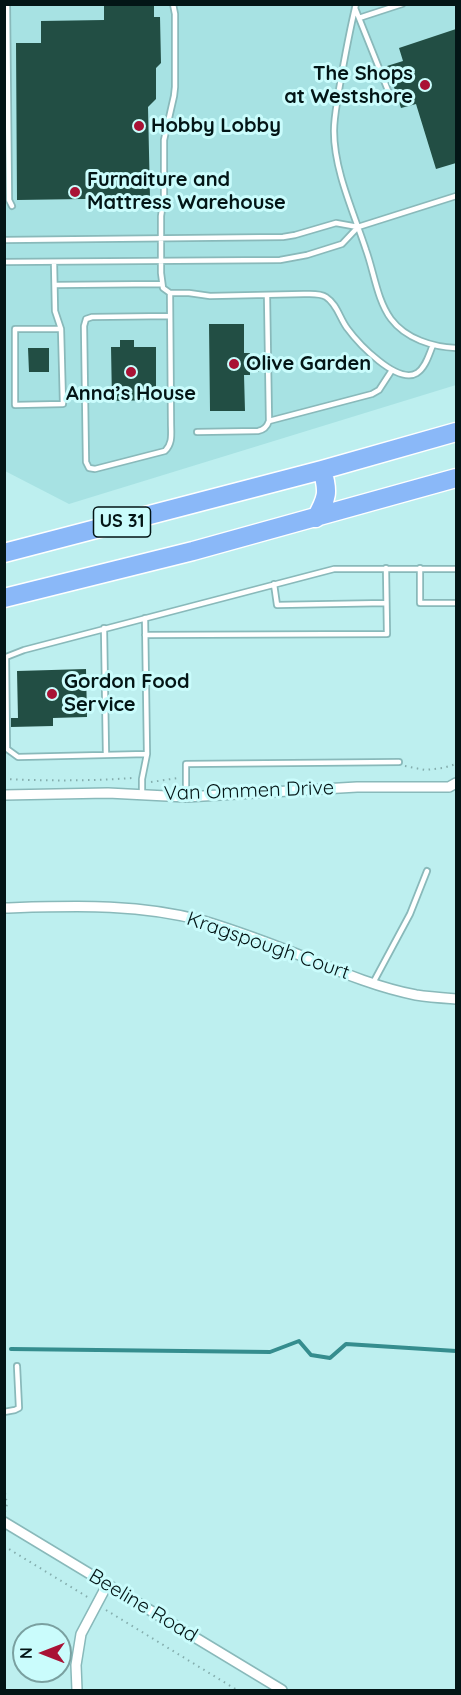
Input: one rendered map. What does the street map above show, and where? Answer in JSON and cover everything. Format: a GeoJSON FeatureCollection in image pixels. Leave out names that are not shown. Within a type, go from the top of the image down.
{"type":"FeatureCollection","features":[{"type":"Feature","properties":{"kind":"highway","name":"US 31"},"geometry":{"type":"LineString","coordinates":[[4,553],[322,470],[456,432]]}},
{"type":"Feature","properties":{"kind":"highway"},"geometry":{"type":"LineString","coordinates":[[316,518],[327,493],[327,484],[322,470]]}},
{"type":"Feature","properties":{"kind":"highway","name":"US 31"},"geometry":{"type":"LineString","coordinates":[[4,598],[316,518],[456,478]]}},
{"type":"Feature","properties":{"kind":"street","name":"Van Ommen Drive"},"geometry":{"type":"LineString","coordinates":[[4,795],[142,794],[186,797],[357,787],[448,787],[456,783]]}},
{"type":"Feature","properties":{"kind":"street","name":"Kragspough Court"},"geometry":{"type":"LineString","coordinates":[[4,908],[89,905],[176,914],[246,936],[373,983],[415,995],[456,999]]}},
{"type":"Feature","properties":{"kind":"street","name":"Beeline Road"},"geometry":{"type":"LineString","coordinates":[[4,1522],[282,1690]]}},
{"type":"Feature","properties":{"kind":"street"},"geometry":{"type":"LineString","coordinates":[[77,1690],[76,1665],[81,1634],[108,1585]]}},
{"type":"Feature","properties":{"kind":"lane"},"geometry":{"type":"LineString","coordinates":[[7,4],[9,200],[12,206]]}},
{"type":"Feature","properties":{"kind":"lane"},"geometry":{"type":"LineString","coordinates":[[172,4],[175,14],[175,87],[164,140],[164,197],[161,216],[162,284],[166,292],[210,296],[318,294],[325,296],[331,301],[346,327],[367,351],[392,370],[407,375],[414,375],[420,371],[434,345]]}},
{"type":"Feature","properties":{"kind":"lane"},"geometry":{"type":"LineString","coordinates":[[359,18],[402,4]]}},
{"type":"Feature","properties":{"kind":"lane"},"geometry":{"type":"LineString","coordinates":[[356,6],[389,93],[358,101]]}},
{"type":"Feature","properties":{"kind":"lane"},"geometry":{"type":"LineString","coordinates":[[356,6],[341,79],[334,132],[336,156],[350,205],[380,296],[392,319],[411,336],[434,345],[456,348]]}},
{"type":"Feature","properties":{"kind":"lane"},"geometry":{"type":"LineString","coordinates":[[4,240],[271,238],[295,235],[336,223],[358,227],[456,196]]}},
{"type":"Feature","properties":{"kind":"lane"},"geometry":{"type":"LineString","coordinates":[[4,262],[292,258],[342,244],[358,227]]}},
{"type":"Feature","properties":{"kind":"lane"},"geometry":{"type":"LineString","coordinates":[[54,262],[55,311],[62,329],[63,404],[15,405],[15,329],[62,329]]}},
{"type":"Feature","properties":{"kind":"lane"},"geometry":{"type":"LineString","coordinates":[[54,285],[162,284]]}},
{"type":"Feature","properties":{"kind":"lane"},"geometry":{"type":"LineString","coordinates":[[170,293],[172,440],[170,447],[165,451],[95,469],[88,468],[85,433],[84,326],[86,319],[170,316]]}},
{"type":"Feature","properties":{"kind":"lane"},"geometry":{"type":"LineString","coordinates":[[197,432],[258,431],[267,426],[269,421],[267,295]]}},
{"type":"Feature","properties":{"kind":"lane"},"geometry":{"type":"LineString","coordinates":[[269,421],[372,394],[380,390],[392,370]]}},
{"type":"Feature","properties":{"kind":"lane"},"geometry":{"type":"LineString","coordinates":[[145,635],[387,634],[386,568]]}},
{"type":"Feature","properties":{"kind":"lane"},"geometry":{"type":"LineString","coordinates":[[420,568],[420,603],[456,603]]}},
{"type":"Feature","properties":{"kind":"lane"},"geometry":{"type":"LineString","coordinates":[[147,754],[18,757],[7,749],[6,657],[104,628],[334,569],[456,569]]}},
{"type":"Feature","properties":{"kind":"lane"},"geometry":{"type":"LineString","coordinates":[[274,584],[277,605],[386,603]]}},
{"type":"Feature","properties":{"kind":"lane"},"geometry":{"type":"LineString","coordinates":[[142,794],[142,779],[147,754],[145,618]]}},
{"type":"Feature","properties":{"kind":"lane"},"geometry":{"type":"LineString","coordinates":[[104,628],[106,755]]}},
{"type":"Feature","properties":{"kind":"lane"},"geometry":{"type":"LineString","coordinates":[[186,797],[186,764],[397,764]]}},
{"type":"Feature","properties":{"kind":"lane"},"geometry":{"type":"LineString","coordinates":[[373,983],[410,914],[427,871]]}},
{"type":"Feature","properties":{"kind":"lane"},"geometry":{"type":"LineString","coordinates":[[4,1412],[19,1407],[17,1366]]}},
{"type":"Feature","properties":{"kind":"path"},"geometry":{"type":"LineString","coordinates":[[397,764],[425,770],[456,764]]}},
{"type":"Feature","properties":{"kind":"path"},"geometry":{"type":"LineString","coordinates":[[4,779],[111,780],[135,777],[151,782],[186,776]]}},
{"type":"Feature","properties":{"kind":"path"},"geometry":{"type":"LineString","coordinates":[[4,1487],[7,1504],[4,1517]]}},
{"type":"Feature","properties":{"kind":"path"},"geometry":{"type":"LineString","coordinates":[[4,1546],[237,1690]]}},
{"type":"Feature","properties":{"kind":"shaded area"},"geometry":{"type":"Polygon","coordinates":[[[4,5],[456,5],[456,385],[69,504],[5,471],[4,5]]]}},
{"type":"Feature","properties":{"kind":"building"},"geometry":{"type":"Polygon","coordinates":[[[104,4],[154,4],[154,17],[160,17],[161,63],[156,68],[156,99],[148,107],[150,198],[17,200],[16,43],[41,43],[41,21],[104,20],[104,4]]]}},
{"type":"Feature","properties":{"kind":"building","name":"The Shops at Westshore"},"geometry":{"type":"Polygon","coordinates":[[[456,29],[456,163],[436,169],[416,104],[401,108],[387,66],[403,61],[399,48],[456,29]]]}},
{"type":"Feature","properties":{"kind":"building","name":"Olive Garden"},"geometry":{"type":"Polygon","coordinates":[[[209,324],[244,324],[244,353],[259,356],[259,372],[244,375],[245,411],[210,411],[209,324]]]}},
{"type":"Feature","properties":{"kind":"building"},"geometry":{"type":"Polygon","coordinates":[[[120,340],[134,340],[134,347],[156,347],[156,400],[112,401],[111,347],[120,347],[120,340]]]}},
{"type":"Feature","properties":{"kind":"building"},"geometry":{"type":"Polygon","coordinates":[[[28,348],[49,348],[49,372],[29,372],[28,348]]]}},
{"type":"Feature","properties":{"kind":"building","name":"Gordon Food Service"},"geometry":{"type":"Polygon","coordinates":[[[86,669],[87,717],[53,718],[53,726],[11,727],[11,718],[18,718],[17,671],[86,669]]]}},
{"type":"Feature","properties":{"kind":"waterway"},"geometry":{"type":"LineString","coordinates":[[11,1349],[270,1352],[299,1341],[311,1355],[330,1358],[346,1344],[456,1351]]}},
{"type":"Feature","properties":{"kind":"place","name":"The Shops at Westshore"},"geometry":{"type":"Point","coordinates":[425,85]}},
{"type":"Feature","properties":{"kind":"place","name":"Hobby Lobby"},"geometry":{"type":"Point","coordinates":[139,126]}},
{"type":"Feature","properties":{"kind":"place","name":"Furnaiture and Mattress Warehouse"},"geometry":{"type":"Point","coordinates":[75,192]}},
{"type":"Feature","properties":{"kind":"place","name":"Olive Garden"},"geometry":{"type":"Point","coordinates":[234,364]}},
{"type":"Feature","properties":{"kind":"place","name":"Anna’s House"},"geometry":{"type":"Point","coordinates":[131,372]}},
{"type":"Feature","properties":{"kind":"place","name":"Gordon Food Service"},"geometry":{"type":"Point","coordinates":[52,694]}}]}
